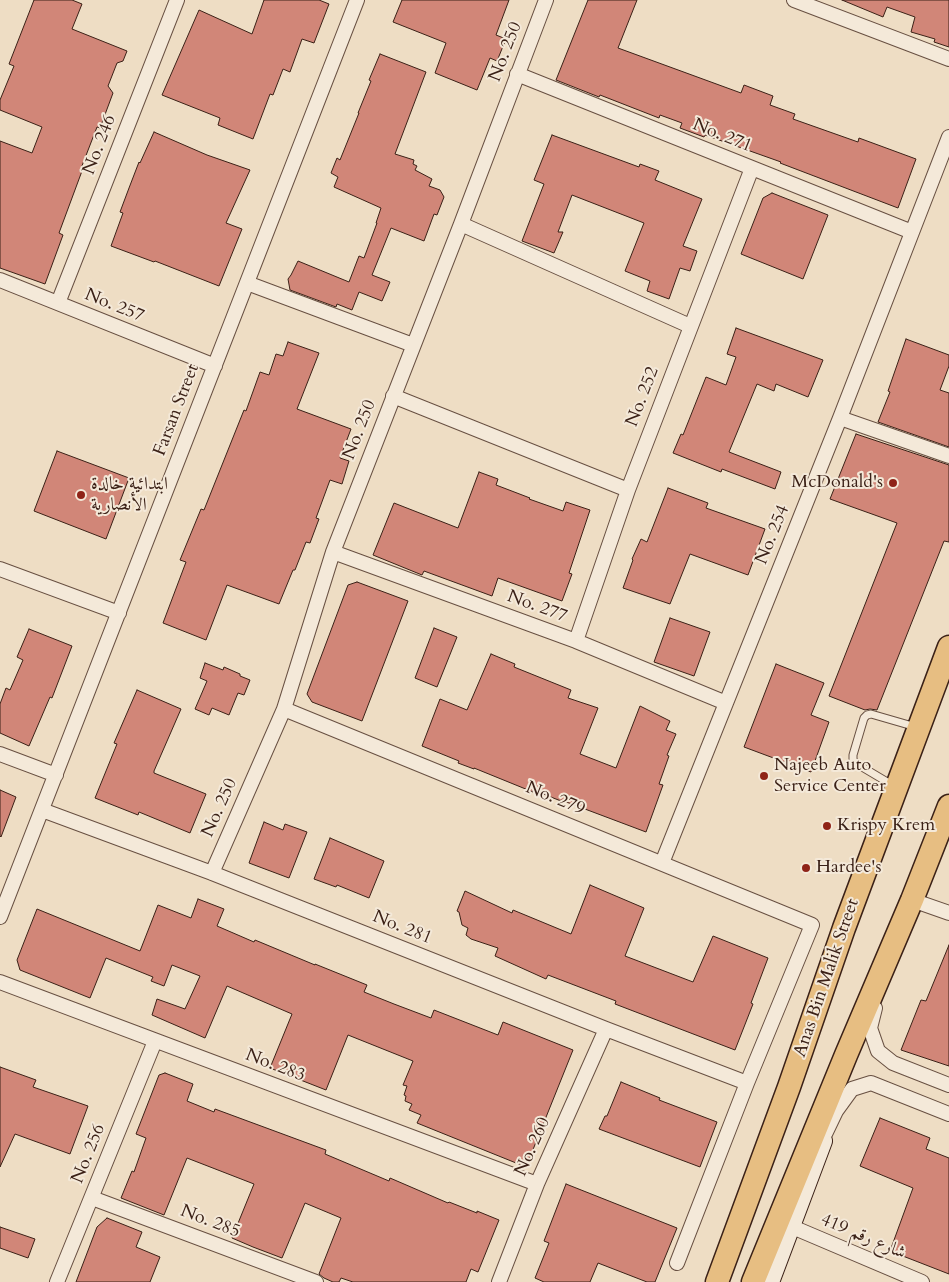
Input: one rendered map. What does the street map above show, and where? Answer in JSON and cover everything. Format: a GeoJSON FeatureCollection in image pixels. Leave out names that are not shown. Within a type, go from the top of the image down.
{"type":"FeatureCollection","features":[{"type":"Feature","properties":{"kind":"main road","name":"Anas Bin Malik Street"},"geometry":{"type":"LineString","coordinates":[[717,1282],[844,928],[949,647]]}},
{"type":"Feature","properties":{"kind":"main road"},"geometry":{"type":"LineString","coordinates":[[753,1282],[912,900],[949,806]]}},
{"type":"Feature","properties":{"kind":"main road"},"geometry":{"type":"LineString","coordinates":[[769,1282],[825,1134],[830,1094]]}},
{"type":"Feature","properties":{"kind":"main road"},"geometry":{"type":"LineString","coordinates":[[707,1282],[754,1182]]}},
{"type":"Feature","properties":{"kind":"street","name":"No. 246"},"geometry":{"type":"LineString","coordinates":[[58,303],[177,0]]}},
{"type":"Feature","properties":{"kind":"street","name":"Farsan Street"},"geometry":{"type":"LineString","coordinates":[[0,917],[3,902],[56,775],[357,0]]}},
{"type":"Feature","properties":{"kind":"street","name":"No. 250"},"geometry":{"type":"LineString","coordinates":[[212,873],[284,709],[333,552],[546,0]]}},
{"type":"Feature","properties":{"kind":"street"},"geometry":{"type":"LineString","coordinates":[[794,0],[949,58]]}},
{"type":"Feature","properties":{"kind":"street","name":"No. 271"},"geometry":{"type":"LineString","coordinates":[[517,74],[912,232]]}},
{"type":"Feature","properties":{"kind":"street","name":"No. 254"},"geometry":{"type":"LineString","coordinates":[[662,863],[840,418],[949,137]]}},
{"type":"Feature","properties":{"kind":"street","name":"No. 252"},"geometry":{"type":"LineString","coordinates":[[576,641],[628,490],[752,168]]}},
{"type":"Feature","properties":{"kind":"street"},"geometry":{"type":"LineString","coordinates":[[460,224],[690,326]]}},
{"type":"Feature","properties":{"kind":"street","name":"No. 257"},"geometry":{"type":"LineString","coordinates":[[0,280],[215,366]]}},
{"type":"Feature","properties":{"kind":"street"},"geometry":{"type":"LineString","coordinates":[[247,283],[412,345]]}},
{"type":"Feature","properties":{"kind":"street"},"geometry":{"type":"LineString","coordinates":[[393,396],[628,490]]}},
{"type":"Feature","properties":{"kind":"street"},"geometry":{"type":"LineString","coordinates":[[840,418],[949,456]]}},
{"type":"Feature","properties":{"kind":"street","name":"No. 277"},"geometry":{"type":"LineString","coordinates":[[333,552],[576,641],[726,704]]}},
{"type":"Feature","properties":{"kind":"street"},"geometry":{"type":"LineString","coordinates":[[0,569],[119,613]]}},
{"type":"Feature","properties":{"kind":"street","name":"No. 279"},"geometry":{"type":"LineString","coordinates":[[284,709],[812,924],[746,1083]]}},
{"type":"Feature","properties":{"kind":"street"},"geometry":{"type":"LineString","coordinates":[[0,754],[56,775]]}},
{"type":"Feature","properties":{"kind":"street","name":"No. 281"},"geometry":{"type":"LineString","coordinates":[[42,810],[212,873],[746,1083]]}},
{"type":"Feature","properties":{"kind":"street"},"geometry":{"type":"LineString","coordinates":[[912,900],[949,913]]}},
{"type":"Feature","properties":{"kind":"street"},"geometry":{"type":"LineString","coordinates":[[882,970],[870,1028],[878,1051],[893,1063],[949,1084]]}},
{"type":"Feature","properties":{"kind":"street","name":"No. 283"},"geometry":{"type":"LineString","coordinates":[[0,982],[538,1184]]}},
{"type":"Feature","properties":{"kind":"street","name":"No. 260"},"geometry":{"type":"LineString","coordinates":[[499,1282],[538,1184],[606,1029]]}},
{"type":"Feature","properties":{"kind":"street","name":"No. 256"},"geometry":{"type":"LineString","coordinates":[[57,1282],[156,1041]]}},
{"type":"Feature","properties":{"kind":"street"},"geometry":{"type":"LineString","coordinates":[[677,1263],[746,1083]]}},
{"type":"Feature","properties":{"kind":"street"},"geometry":{"type":"LineString","coordinates":[[825,1134],[836,1111],[852,1089],[871,1083],[949,1114]]}},
{"type":"Feature","properties":{"kind":"street","name":"No. 285"},"geometry":{"type":"LineString","coordinates":[[92,1198],[316,1282]]}},
{"type":"Feature","properties":{"kind":"street","name":"شارع رقم 419"},"geometry":{"type":"LineString","coordinates":[[790,1226],[922,1282]]}},
{"type":"Feature","properties":{"kind":"lane"},"geometry":{"type":"LineString","coordinates":[[896,787],[853,760],[864,718],[871,714],[919,727]]}},
{"type":"Feature","properties":{"kind":"building"},"geometry":{"type":"Polygon","coordinates":[[[34,0],[72,0],[82,4],[72,29],[127,51],[123,61],[117,63],[108,86],[113,93],[100,128],[97,127],[80,171],[82,171],[59,233],[63,235],[45,284],[0,268],[0,141],[32,153],[42,127],[0,110],[0,100],[14,66],[9,64],[34,0]]]}},
{"type":"Feature","properties":{"kind":"building"},"geometry":{"type":"Polygon","coordinates":[[[264,0],[319,0],[329,4],[314,43],[302,39],[290,72],[283,69],[273,95],[270,94],[253,139],[218,125],[220,118],[162,95],[199,10],[252,34],[264,0]]]}},
{"type":"Feature","properties":{"kind":"building"},"geometry":{"type":"Polygon","coordinates":[[[402,0],[509,0],[496,35],[506,39],[497,61],[490,58],[477,90],[435,73],[446,43],[393,22],[402,0]]]}},
{"type":"Feature","properties":{"kind":"building"},"geometry":{"type":"Polygon","coordinates":[[[588,0],[637,0],[618,48],[741,93],[744,85],[773,96],[770,105],[795,114],[793,119],[858,142],[859,138],[916,159],[898,208],[781,162],[680,128],[682,123],[660,115],[659,118],[556,80],[588,0]]]}},
{"type":"Feature","properties":{"kind":"building"},"geometry":{"type":"Polygon","coordinates":[[[842,0],[949,0],[949,47],[934,42],[935,39],[911,32],[915,17],[887,7],[883,17],[842,0]]]}},
{"type":"Feature","properties":{"kind":"building"},"geometry":{"type":"Polygon","coordinates":[[[380,54],[426,72],[395,154],[414,160],[413,164],[417,166],[415,170],[432,179],[429,186],[440,190],[444,197],[437,215],[434,214],[424,241],[391,228],[372,275],[390,282],[382,301],[359,292],[352,310],[337,304],[336,307],[290,290],[288,279],[298,261],[349,282],[359,256],[364,258],[381,208],[334,187],[338,177],[331,173],[337,158],[340,160],[380,54]]]}},
{"type":"Feature","properties":{"kind":"building"},"geometry":{"type":"Polygon","coordinates":[[[154,132],[207,155],[250,170],[226,223],[242,229],[219,286],[111,246],[123,213],[120,212],[129,188],[154,132]]]}},
{"type":"Feature","properties":{"kind":"building"},"geometry":{"type":"Polygon","coordinates":[[[552,135],[639,167],[640,164],[659,171],[655,180],[702,199],[683,246],[697,251],[690,271],[680,268],[669,299],[647,291],[650,281],[625,271],[644,223],[572,195],[558,232],[563,232],[554,253],[522,241],[544,184],[534,180],[552,135]]]}},
{"type":"Feature","properties":{"kind":"building"},"geometry":{"type":"Polygon","coordinates":[[[772,193],[828,215],[803,279],[741,254],[763,198],[772,193]]]}},
{"type":"Feature","properties":{"kind":"building"},"geometry":{"type":"Polygon","coordinates":[[[736,328],[823,360],[808,397],[776,384],[774,391],[757,384],[729,452],[781,472],[775,489],[722,469],[721,472],[673,453],[681,434],[683,435],[706,377],[726,385],[736,357],[727,354],[736,328]]]}},
{"type":"Feature","properties":{"kind":"building"},"geometry":{"type":"Polygon","coordinates":[[[906,339],[949,355],[949,366],[940,390],[949,393],[949,447],[878,422],[890,392],[888,391],[906,339]]]}},
{"type":"Feature","properties":{"kind":"building"},"geometry":{"type":"Polygon","coordinates":[[[288,342],[319,353],[297,409],[351,429],[340,458],[349,461],[342,484],[330,480],[316,518],[319,519],[310,543],[306,542],[279,604],[227,585],[206,640],[163,623],[186,562],[180,560],[201,509],[204,510],[244,410],[246,411],[260,372],[269,375],[276,354],[283,356],[288,342]]]}},
{"type":"Feature","properties":{"kind":"building"},"geometry":{"type":"Polygon","coordinates":[[[856,434],[949,465],[949,542],[944,541],[877,710],[865,710],[829,696],[897,523],[830,499],[856,434]]]}},
{"type":"Feature","properties":{"kind":"building","name":"ابتدائية خالدة الأنصارية"},"geometry":{"type":"Polygon","coordinates":[[[57,451],[129,478],[106,539],[34,511],[57,451]]]}},
{"type":"Feature","properties":{"kind":"building"},"geometry":{"type":"Polygon","coordinates":[[[479,472],[498,479],[496,485],[563,511],[566,502],[590,510],[569,573],[572,574],[562,601],[498,578],[492,596],[424,571],[422,575],[373,555],[394,503],[458,528],[479,472]]]}},
{"type":"Feature","properties":{"kind":"building"},"geometry":{"type":"Polygon","coordinates":[[[668,488],[708,503],[706,508],[765,529],[748,575],[690,554],[670,604],[623,588],[632,559],[641,539],[647,542],[668,488]]]}},
{"type":"Feature","properties":{"kind":"building"},"geometry":{"type":"Polygon","coordinates":[[[357,582],[408,601],[362,721],[312,702],[307,694],[348,585],[357,582]]]}},
{"type":"Feature","properties":{"kind":"building"},"geometry":{"type":"Polygon","coordinates":[[[670,618],[710,632],[694,676],[654,662],[670,618]]]}},
{"type":"Feature","properties":{"kind":"building"},"geometry":{"type":"Polygon","coordinates":[[[434,628],[457,637],[437,687],[415,678],[434,628]]]}},
{"type":"Feature","properties":{"kind":"building"},"geometry":{"type":"Polygon","coordinates":[[[29,629],[72,646],[52,698],[50,697],[29,746],[0,733],[0,704],[6,688],[10,690],[23,660],[17,657],[29,629]]]}},
{"type":"Feature","properties":{"kind":"building"},"geometry":{"type":"Polygon","coordinates":[[[491,654],[515,664],[514,667],[571,690],[568,698],[598,708],[580,754],[616,768],[640,706],[670,721],[666,730],[676,734],[667,755],[669,756],[659,784],[663,785],[646,832],[533,790],[533,792],[458,763],[459,761],[422,746],[440,699],[467,710],[491,654]]]}},
{"type":"Feature","properties":{"kind":"building"},"geometry":{"type":"Polygon","coordinates":[[[205,663],[223,670],[224,667],[250,680],[244,695],[238,693],[229,715],[212,708],[209,715],[195,709],[207,681],[200,678],[205,663]]]}},
{"type":"Feature","properties":{"kind":"building"},"geometry":{"type":"Polygon","coordinates":[[[776,664],[824,683],[811,715],[829,722],[811,772],[744,747],[776,664]]]}},
{"type":"Feature","properties":{"kind":"building"},"geometry":{"type":"Polygon","coordinates":[[[137,690],[181,709],[154,773],[206,794],[190,833],[139,812],[138,815],[95,798],[117,744],[114,743],[137,690]]]}},
{"type":"Feature","properties":{"kind":"building"},"geometry":{"type":"Polygon","coordinates":[[[0,790],[16,797],[1,837],[0,836],[0,790]]]}},
{"type":"Feature","properties":{"kind":"building"},"geometry":{"type":"Polygon","coordinates":[[[264,822],[283,830],[285,824],[307,832],[289,878],[249,863],[264,822]]]}},
{"type":"Feature","properties":{"kind":"building"},"geometry":{"type":"Polygon","coordinates":[[[330,838],[384,861],[369,898],[337,885],[336,887],[314,879],[330,838]]]}},
{"type":"Feature","properties":{"kind":"building"},"geometry":{"type":"Polygon","coordinates":[[[590,885],[644,908],[625,956],[693,982],[713,936],[768,958],[735,1050],[615,1004],[616,1001],[548,975],[546,979],[495,956],[498,948],[471,939],[466,935],[468,928],[462,925],[459,912],[457,911],[465,891],[512,913],[513,910],[571,934],[590,885]]]}},
{"type":"Feature","properties":{"kind":"building"},"geometry":{"type":"Polygon","coordinates":[[[198,899],[224,909],[217,926],[367,985],[364,992],[431,1018],[434,1010],[498,1035],[503,1022],[573,1050],[526,1167],[417,1123],[421,1115],[409,1110],[412,1104],[405,1101],[406,1096],[404,1095],[407,1086],[403,1085],[413,1061],[348,1035],[326,1090],[270,1068],[292,1014],[227,986],[205,1038],[152,1015],[157,999],[185,1009],[200,976],[172,965],[164,986],[151,981],[153,977],[106,958],[90,998],[20,970],[17,960],[37,909],[140,951],[158,905],[191,918],[198,899]]]}},
{"type":"Feature","properties":{"kind":"building"},"geometry":{"type":"Polygon","coordinates":[[[949,945],[949,1066],[901,1050],[921,1000],[926,1001],[949,945]]]}},
{"type":"Feature","properties":{"kind":"building"},"geometry":{"type":"Polygon","coordinates":[[[0,1067],[36,1080],[33,1087],[88,1106],[70,1154],[15,1134],[0,1167],[0,1067]]]}},
{"type":"Feature","properties":{"kind":"building"},"geometry":{"type":"Polygon","coordinates":[[[165,1073],[193,1084],[187,1101],[214,1112],[215,1109],[326,1150],[325,1154],[389,1181],[390,1178],[448,1203],[477,1213],[477,1211],[499,1220],[478,1272],[471,1269],[466,1282],[353,1282],[341,1278],[339,1282],[333,1282],[319,1274],[341,1218],[305,1203],[282,1258],[253,1247],[232,1238],[254,1184],[187,1158],[164,1215],[121,1198],[132,1171],[134,1172],[146,1138],[136,1134],[159,1075],[165,1073]]]}},
{"type":"Feature","properties":{"kind":"building"},"geometry":{"type":"Polygon","coordinates":[[[621,1082],[660,1098],[659,1100],[717,1122],[700,1167],[599,1129],[605,1116],[607,1116],[621,1082]]]}},
{"type":"Feature","properties":{"kind":"building"},"geometry":{"type":"Polygon","coordinates":[[[880,1118],[930,1138],[926,1149],[949,1158],[949,1274],[890,1251],[913,1188],[860,1166],[880,1118]]]}},
{"type":"Feature","properties":{"kind":"building"},"geometry":{"type":"Polygon","coordinates":[[[566,1184],[677,1228],[655,1282],[647,1282],[598,1263],[590,1282],[544,1282],[535,1278],[549,1243],[544,1241],[566,1184]]]}},
{"type":"Feature","properties":{"kind":"building"},"geometry":{"type":"Polygon","coordinates":[[[107,1218],[142,1232],[136,1247],[160,1257],[150,1282],[76,1282],[97,1227],[107,1218]]]}},
{"type":"Feature","properties":{"kind":"building"},"geometry":{"type":"Polygon","coordinates":[[[0,1227],[35,1239],[28,1258],[0,1248],[0,1227]]]}},
{"type":"Feature","properties":{"kind":"place","name":"McDonald's"},"geometry":{"type":"Point","coordinates":[893,483]}},
{"type":"Feature","properties":{"kind":"place","name":"ابتدائية خالدة الأنصارية"},"geometry":{"type":"Point","coordinates":[81,495]}},
{"type":"Feature","properties":{"kind":"place","name":"Najeeb Auto Service Center"},"geometry":{"type":"Point","coordinates":[764,776]}},
{"type":"Feature","properties":{"kind":"place","name":"Krispy Krem"},"geometry":{"type":"Point","coordinates":[827,826]}},
{"type":"Feature","properties":{"kind":"place","name":"Hardee's"},"geometry":{"type":"Point","coordinates":[806,868]}}]}
